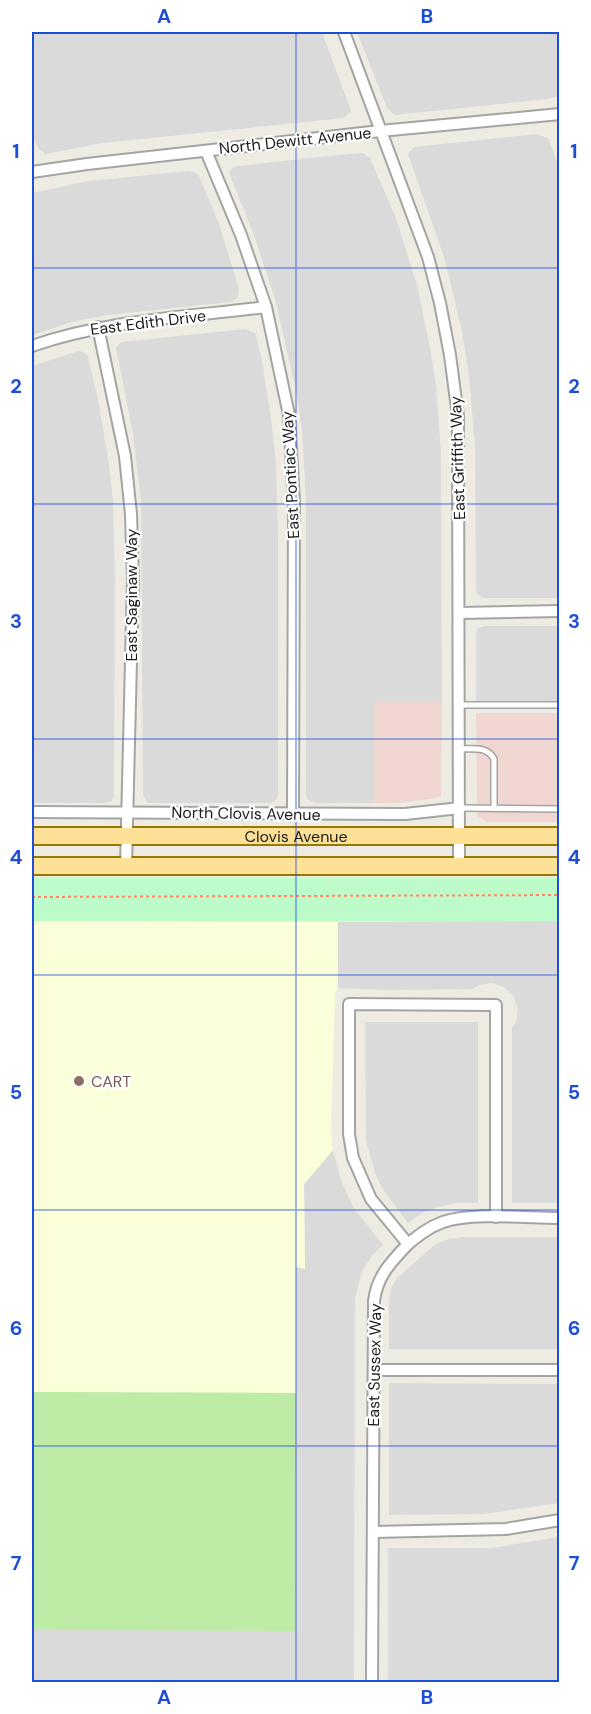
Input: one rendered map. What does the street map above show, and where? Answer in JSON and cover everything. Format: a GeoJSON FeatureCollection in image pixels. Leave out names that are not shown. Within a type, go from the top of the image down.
{"type":"FeatureCollection","features":[{"type":"Feature","properties":{"kind":"main road","name":"Clovis Avenue"},"geometry":{"type":"LineString","coordinates":[[32,836],[560,837]]}},
{"type":"Feature","properties":{"kind":"main road","name":"Clovis Avenue"},"geometry":{"type":"LineString","coordinates":[[32,866],[560,866]]}},
{"type":"Feature","properties":{"kind":"street","name":"East Griffith Way"},"geometry":{"type":"LineString","coordinates":[[344,32],[428,257],[450,355],[458,416],[459,866]]}},
{"type":"Feature","properties":{"kind":"street","name":"North Dewitt Avenue"},"geometry":{"type":"LineString","coordinates":[[32,172],[380,131],[560,114]]}},
{"type":"Feature","properties":{"kind":"street","name":"East Pontiac Way"},"geometry":{"type":"LineString","coordinates":[[206,151],[242,235],[266,307],[289,415],[292,457],[293,814]]}},
{"type":"Feature","properties":{"kind":"street","name":"East Edith Drive"},"geometry":{"type":"LineString","coordinates":[[32,346],[65,334],[98,327],[266,307]]}},
{"type":"Feature","properties":{"kind":"street","name":"East Saginaw Way"},"geometry":{"type":"LineString","coordinates":[[98,327],[125,456],[131,513],[133,579],[126,866]]}},
{"type":"Feature","properties":{"kind":"street"},"geometry":{"type":"LineString","coordinates":[[459,613],[560,611]]}},
{"type":"Feature","properties":{"kind":"street","name":"North Clovis Avenue"},"geometry":{"type":"LineString","coordinates":[[32,813],[405,814],[459,808]]}},
{"type":"Feature","properties":{"kind":"street"},"geometry":{"type":"LineString","coordinates":[[408,1244],[371,1199],[353,1158],[349,1134],[349,1004],[496,1005],[496,1217]]}},
{"type":"Feature","properties":{"kind":"street","name":"East Sussex Way"},"geometry":{"type":"LineString","coordinates":[[372,1683],[375,1290],[380,1276],[388,1264],[408,1244],[424,1231],[442,1222],[458,1218],[560,1218]]}},
{"type":"Feature","properties":{"kind":"street"},"geometry":{"type":"LineString","coordinates":[[374,1370],[560,1370]]}},
{"type":"Feature","properties":{"kind":"street"},"geometry":{"type":"LineString","coordinates":[[373,1532],[506,1529],[560,1520]]}},
{"type":"Feature","properties":{"kind":"lane"},"geometry":{"type":"LineString","coordinates":[[459,705],[560,705]]}},
{"type":"Feature","properties":{"kind":"lane"},"geometry":{"type":"LineString","coordinates":[[459,749],[484,749],[490,752],[494,759],[494,808]]}},
{"type":"Feature","properties":{"kind":"lane"},"geometry":{"type":"LineString","coordinates":[[459,808],[560,809]]}},
{"type":"Feature","properties":{"kind":"path"},"geometry":{"type":"LineString","coordinates":[[32,897],[560,895]]}},
{"type":"Feature","properties":{"kind":"shaded area"},"geometry":{"type":"Polygon","coordinates":[[[32,32],[322,32],[351,111],[344,118],[103,143],[45,154],[38,148],[32,133],[32,32]]]}},
{"type":"Feature","properties":{"kind":"shaded area"},"geometry":{"type":"Polygon","coordinates":[[[357,32],[559,32],[559,96],[395,115],[387,108],[357,32]]]}},
{"type":"Feature","properties":{"kind":"shaded area"},"geometry":{"type":"Polygon","coordinates":[[[537,134],[548,138],[559,166],[559,598],[484,598],[478,595],[476,590],[475,444],[468,368],[461,327],[445,260],[408,154],[414,147],[537,134]]]}},
{"type":"Feature","properties":{"kind":"shaded area"},"geometry":{"type":"Polygon","coordinates":[[[363,153],[370,158],[396,218],[417,285],[436,386],[441,453],[442,702],[374,702],[374,803],[315,803],[309,801],[306,796],[306,499],[302,431],[297,395],[275,299],[254,235],[229,173],[236,166],[363,153]]]}},
{"type":"Feature","properties":{"kind":"shaded area"},"geometry":{"type":"Polygon","coordinates":[[[189,171],[199,176],[218,221],[239,289],[238,297],[231,302],[108,315],[76,321],[32,335],[32,193],[89,181],[189,171]]]}},
{"type":"Feature","properties":{"kind":"shaded area"},"geometry":{"type":"Polygon","coordinates":[[[246,329],[255,333],[262,360],[276,464],[278,796],[270,803],[148,803],[143,796],[141,502],[133,434],[116,348],[121,342],[246,329]]]}},
{"type":"Feature","properties":{"kind":"shaded area"},"geometry":{"type":"Polygon","coordinates":[[[78,351],[84,352],[88,357],[98,399],[113,501],[114,796],[112,801],[106,803],[32,803],[32,366],[78,351]]]}},
{"type":"Feature","properties":{"kind":"shaded area"},"geometry":{"type":"Polygon","coordinates":[[[484,626],[559,626],[559,702],[476,702],[476,634],[478,628],[484,626]]]}},
{"type":"Feature","properties":{"kind":"shaded area"},"geometry":{"type":"Polygon","coordinates":[[[374,702],[442,702],[441,797],[402,803],[374,803],[374,702]]]}},
{"type":"Feature","properties":{"kind":"shaded area"},"geometry":{"type":"Polygon","coordinates":[[[476,713],[559,713],[559,822],[487,822],[477,816],[476,713]]]}},
{"type":"Feature","properties":{"kind":"shaded area"},"geometry":{"type":"Polygon","coordinates":[[[32,921],[338,922],[338,988],[335,992],[331,1130],[333,1150],[304,1184],[305,1269],[296,1267],[296,1393],[32,1392],[32,921]]]}},
{"type":"Feature","properties":{"kind":"shaded area"},"geometry":{"type":"Polygon","coordinates":[[[559,921],[559,1203],[512,1203],[512,1028],[516,1022],[518,1009],[514,997],[504,987],[492,983],[479,985],[473,989],[338,988],[338,922],[559,921]]]}},
{"type":"Feature","properties":{"kind":"shaded area"},"geometry":{"type":"Polygon","coordinates":[[[365,1022],[478,1022],[478,1203],[456,1203],[438,1207],[422,1213],[408,1223],[384,1191],[376,1176],[366,1141],[365,1022]]]}},
{"type":"Feature","properties":{"kind":"shaded area"},"geometry":{"type":"Polygon","coordinates":[[[333,1150],[341,1180],[353,1207],[383,1245],[374,1253],[362,1271],[355,1298],[354,1682],[229,1682],[217,1680],[206,1682],[32,1682],[32,1630],[295,1631],[296,1266],[305,1268],[304,1184],[333,1150]]]}},
{"type":"Feature","properties":{"kind":"shaded area"},"geometry":{"type":"Polygon","coordinates":[[[463,1237],[559,1237],[559,1349],[389,1349],[389,1298],[392,1286],[398,1277],[436,1244],[463,1237]]]}},
{"type":"Feature","properties":{"kind":"shaded area"},"geometry":{"type":"Polygon","coordinates":[[[389,1383],[559,1384],[559,1503],[484,1514],[389,1515],[389,1383]]]}},
{"type":"Feature","properties":{"kind":"shaded area"},"geometry":{"type":"Polygon","coordinates":[[[559,1537],[559,1681],[388,1680],[388,1548],[492,1548],[559,1537]]]}},
{"type":"Feature","properties":{"kind":"green space"},"geometry":{"type":"Polygon","coordinates":[[[32,878],[559,878],[559,921],[32,921],[32,878]]]}},
{"type":"Feature","properties":{"kind":"green space"},"geometry":{"type":"Polygon","coordinates":[[[32,1392],[296,1393],[295,1631],[32,1630],[32,1392]]]}},
{"type":"Feature","properties":{"kind":"place","name":"CART"},"geometry":{"type":"Point","coordinates":[79,1081]}}]}
